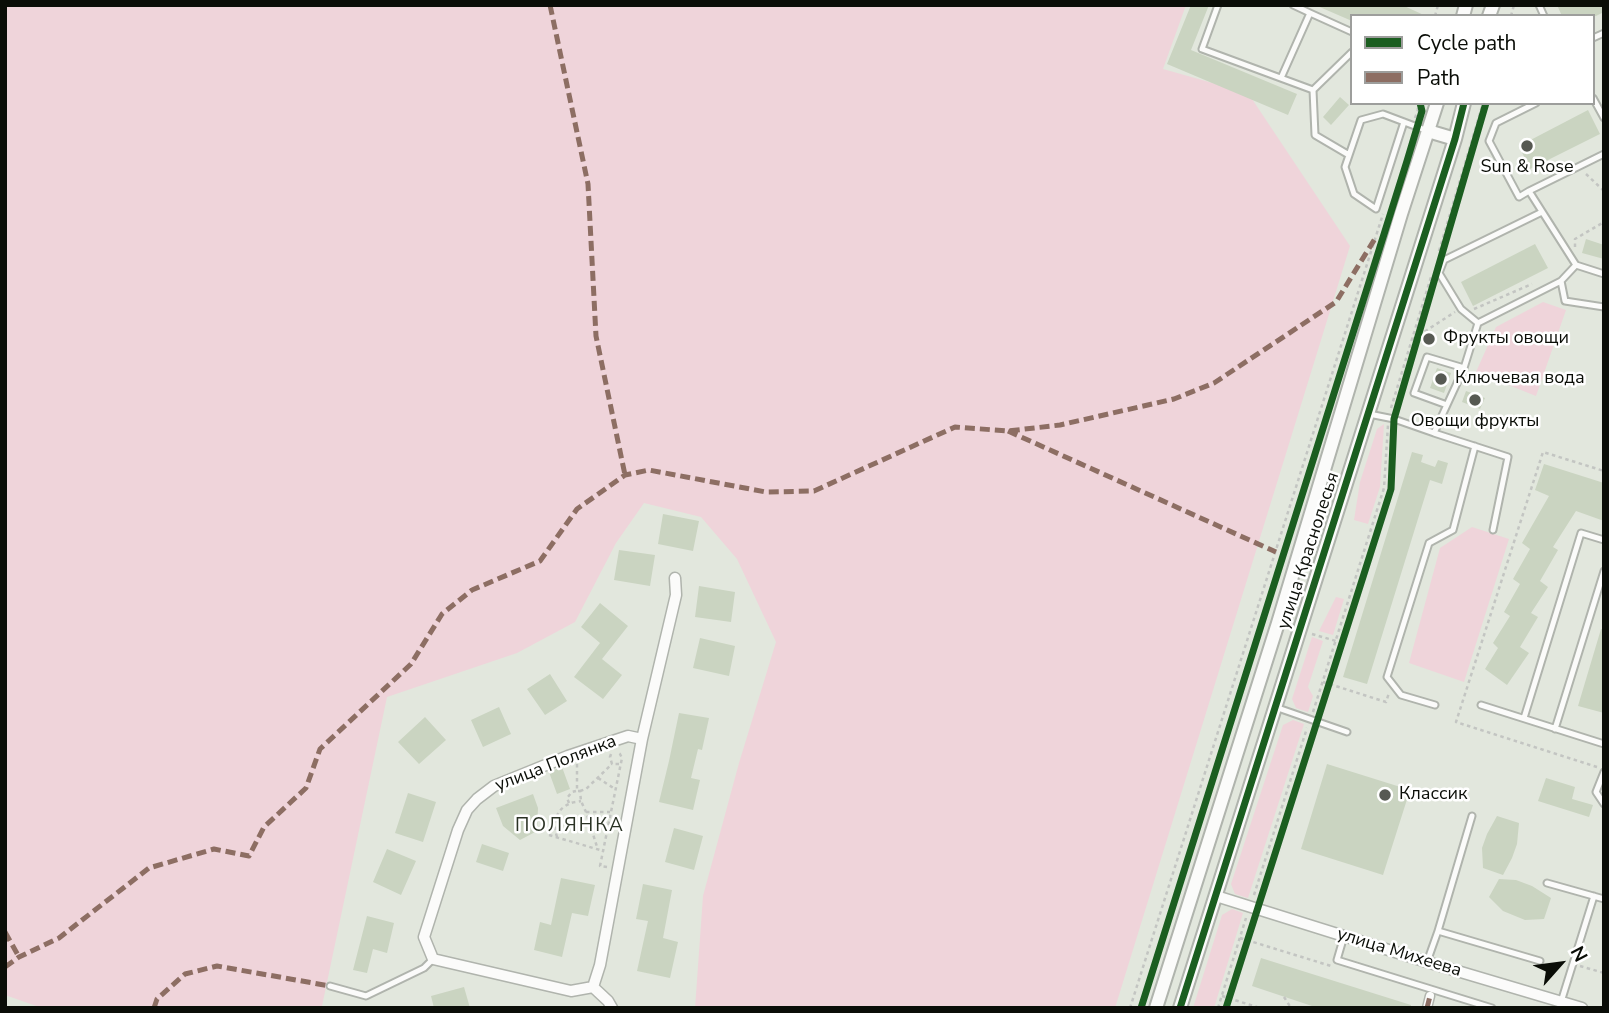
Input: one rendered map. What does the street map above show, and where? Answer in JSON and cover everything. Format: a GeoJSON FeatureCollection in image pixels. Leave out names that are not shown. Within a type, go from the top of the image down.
{"type":"FeatureCollection","features":[{"type":"Feature","properties":{"kind":"street","name":"улица Краснолесья"},"geometry":{"type":"LineString","coordinates":[[1156,1008],[1278,623],[1401,214],[1419,128],[1436,105]]}},
{"type":"Feature","properties":{"kind":"street","name":"улица Краснолесья"},"geometry":{"type":"LineString","coordinates":[[1180,1008],[1369,414],[1464,105]]}},
{"type":"Feature","properties":{"kind":"street"},"geometry":{"type":"LineString","coordinates":[[1419,128],[1455,139]]}},
{"type":"Feature","properties":{"kind":"street","name":"улица Полянка"},"geometry":{"type":"LineString","coordinates":[[593,987],[600,965],[642,739],[676,595],[675,578]]}},
{"type":"Feature","properties":{"kind":"street","name":"улица Полянка"},"geometry":{"type":"LineString","coordinates":[[433,959],[424,937],[458,830],[467,810],[477,799],[494,786],[568,755],[628,736],[642,739]]}},
{"type":"Feature","properties":{"kind":"street","name":"улица Михеева"},"geometry":{"type":"LineString","coordinates":[[1216,896],[1582,1008]]}},
{"type":"Feature","properties":{"kind":"street"},"geometry":{"type":"LineString","coordinates":[[433,959],[570,991],[593,987],[612,1008]]}},
{"type":"Feature","properties":{"kind":"street"},"geometry":{"type":"LineString","coordinates":[[1427,1008],[1430,996]]}},
{"type":"Feature","properties":{"kind":"lane"},"geometry":{"type":"LineString","coordinates":[[1218,5],[1202,49],[1313,90]]}},
{"type":"Feature","properties":{"kind":"lane"},"geometry":{"type":"LineString","coordinates":[[1293,5],[1350,31]]}},
{"type":"Feature","properties":{"kind":"lane"},"geometry":{"type":"LineString","coordinates":[[1281,78],[1310,13]]}},
{"type":"Feature","properties":{"kind":"lane"},"geometry":{"type":"LineString","coordinates":[[1349,155],[1315,135],[1313,90],[1350,54]]}},
{"type":"Feature","properties":{"kind":"lane"},"geometry":{"type":"LineString","coordinates":[[1595,102],[1604,118]]}},
{"type":"Feature","properties":{"kind":"lane"},"geometry":{"type":"LineString","coordinates":[[1532,105],[1496,123],[1489,141],[1519,197],[1604,154]]}},
{"type":"Feature","properties":{"kind":"lane"},"geometry":{"type":"LineString","coordinates":[[1404,122],[1376,209],[1354,194],[1345,167],[1362,120],[1383,114],[1404,122],[1419,128]]}},
{"type":"Feature","properties":{"kind":"lane"},"geometry":{"type":"LineString","coordinates":[[1529,191],[1576,265],[1604,274]]}},
{"type":"Feature","properties":{"kind":"lane"},"geometry":{"type":"LineString","coordinates":[[1478,323],[1462,311],[1439,273],[1444,260],[1542,212]]}},
{"type":"Feature","properties":{"kind":"lane"},"geometry":{"type":"LineString","coordinates":[[1434,433],[1464,368],[1478,323],[1561,281],[1576,265]]}},
{"type":"Feature","properties":{"kind":"lane"},"geometry":{"type":"LineString","coordinates":[[1561,281],[1565,301],[1604,307]]}},
{"type":"Feature","properties":{"kind":"lane"},"geometry":{"type":"LineString","coordinates":[[1447,405],[1414,393],[1427,357],[1464,368]]}},
{"type":"Feature","properties":{"kind":"lane"},"geometry":{"type":"LineString","coordinates":[[1369,414],[1391,418],[1508,457],[1493,530]]}},
{"type":"Feature","properties":{"kind":"lane"},"geometry":{"type":"LineString","coordinates":[[1435,705],[1401,695],[1387,677],[1429,543],[1453,530],[1475,446]]}},
{"type":"Feature","properties":{"kind":"lane"},"geometry":{"type":"LineString","coordinates":[[1524,718],[1581,533],[1604,540]]}},
{"type":"Feature","properties":{"kind":"lane"},"geometry":{"type":"LineString","coordinates":[[1555,729],[1604,571]]}},
{"type":"Feature","properties":{"kind":"lane"},"geometry":{"type":"LineString","coordinates":[[1481,705],[1604,744]]}},
{"type":"Feature","properties":{"kind":"lane"},"geometry":{"type":"LineString","coordinates":[[1275,708],[1347,732]]}},
{"type":"Feature","properties":{"kind":"lane"},"geometry":{"type":"LineString","coordinates":[[1604,770],[1597,792],[1604,804]]}},
{"type":"Feature","properties":{"kind":"lane"},"geometry":{"type":"LineString","coordinates":[[1427,962],[1472,816]]}},
{"type":"Feature","properties":{"kind":"lane"},"geometry":{"type":"LineString","coordinates":[[1547,883],[1603,897]]}},
{"type":"Feature","properties":{"kind":"lane"},"geometry":{"type":"LineString","coordinates":[[1561,1002],[1594,896]]}},
{"type":"Feature","properties":{"kind":"lane"},"geometry":{"type":"LineString","coordinates":[[1438,931],[1540,961]]}},
{"type":"Feature","properties":{"kind":"lane"},"geometry":{"type":"LineString","coordinates":[[1344,936],[1337,960],[1492,1008]]}},
{"type":"Feature","properties":{"kind":"lane"},"geometry":{"type":"LineString","coordinates":[[330,986],[366,996],[424,968],[433,959]]}},
{"type":"Feature","properties":{"kind":"path"},"geometry":{"type":"LineString","coordinates":[[1419,105],[1422,111],[1419,128]]}},
{"type":"Feature","properties":{"kind":"path"},"geometry":{"type":"LineString","coordinates":[[1439,259],[1484,105]]}},
{"type":"Feature","properties":{"kind":"path"},"geometry":{"type":"LineString","coordinates":[[1579,167],[1604,191]]}},
{"type":"Feature","properties":{"kind":"path"},"geometry":{"type":"LineString","coordinates":[[1301,501],[1387,212]]}},
{"type":"Feature","properties":{"kind":"path"},"geometry":{"type":"LineString","coordinates":[[1130,1008],[1387,212]]}},
{"type":"Feature","properties":{"kind":"path"},"geometry":{"type":"LineString","coordinates":[[1576,265],[1575,239],[1604,222]]}},
{"type":"Feature","properties":{"kind":"path"},"geometry":{"type":"LineString","coordinates":[[1226,1008],[1226,997],[1253,908],[1391,489],[1391,418],[1435,272]]}},
{"type":"Feature","properties":{"kind":"path"},"geometry":{"type":"LineString","coordinates":[[1415,338],[1462,311],[1539,281]]}},
{"type":"Feature","properties":{"kind":"path"},"geometry":{"type":"LineString","coordinates":[[1604,471],[1543,452],[1456,723],[1604,770]]}},
{"type":"Feature","properties":{"kind":"path"},"geometry":{"type":"LineString","coordinates":[[1326,683],[1386,702],[1392,683]]}},
{"type":"Feature","properties":{"kind":"path"},"geometry":{"type":"LineString","coordinates":[[600,757],[616,752],[622,758],[601,850],[600,866],[617,868]]}},
{"type":"Feature","properties":{"kind":"path"},"geometry":{"type":"LineString","coordinates":[[611,754],[612,764]]}},
{"type":"Feature","properties":{"kind":"path"},"geometry":{"type":"LineString","coordinates":[[577,764],[581,800],[601,850]]}},
{"type":"Feature","properties":{"kind":"path"},"geometry":{"type":"LineString","coordinates":[[569,803],[567,797],[572,792],[586,789],[612,764],[620,764]]}},
{"type":"Feature","properties":{"kind":"path"},"geometry":{"type":"LineString","coordinates":[[598,778],[615,789]]}},
{"type":"Feature","properties":{"kind":"path"},"geometry":{"type":"LineString","coordinates":[[557,837],[554,824],[557,814],[569,803],[581,800]]}},
{"type":"Feature","properties":{"kind":"path"},"geometry":{"type":"LineString","coordinates":[[586,811],[610,812]]}},
{"type":"Feature","properties":{"kind":"path"},"geometry":{"type":"LineString","coordinates":[[549,835],[601,850]]}},
{"type":"Feature","properties":{"kind":"path"},"geometry":{"type":"LineString","coordinates":[[1573,964],[1604,973]]}},
{"type":"Feature","properties":{"kind":"path"},"geometry":{"type":"LineString","coordinates":[[1218,1008],[1226,997]]}},
{"type":"Feature","properties":{"kind":"path"},"geometry":{"type":"LineString","coordinates":[[1226,997],[1261,1008]]}},
{"type":"Feature","properties":{"kind":"path"},"geometry":{"type":"LineString","coordinates":[[1284,997],[1291,1008]]}},
{"type":"Feature","properties":{"kind":"shaded area"},"geometry":{"type":"Polygon","coordinates":[[[5,5],[1186,5],[1163,69],[1248,93],[1350,246],[1115,1008],[695,1008],[703,896],[739,763],[776,642],[737,559],[701,517],[644,503],[616,543],[575,622],[517,653],[387,697],[322,1006],[326,1008],[42,1008],[5,995],[5,5]]]}},
{"type":"Feature","properties":{"kind":"shaded area"},"geometry":{"type":"Polygon","coordinates":[[[1543,302],[1566,310],[1536,396],[1476,372],[1496,327],[1543,302]]]}},
{"type":"Feature","properties":{"kind":"shaded area"},"geometry":{"type":"Polygon","coordinates":[[[1384,424],[1380,487],[1368,524],[1354,520],[1360,482],[1377,429],[1384,424]]]}},
{"type":"Feature","properties":{"kind":"shaded area"},"geometry":{"type":"Polygon","coordinates":[[[1472,527],[1509,539],[1464,682],[1409,663],[1440,548],[1472,527]]]}},
{"type":"Feature","properties":{"kind":"shaded area"},"geometry":{"type":"Polygon","coordinates":[[[1336,597],[1344,599],[1333,635],[1319,631],[1336,597]]]}},
{"type":"Feature","properties":{"kind":"shaded area"},"geometry":{"type":"Polygon","coordinates":[[[1312,637],[1323,641],[1308,687],[1313,696],[1308,712],[1296,708],[1292,699],[1312,637]]]}},
{"type":"Feature","properties":{"kind":"shaded area"},"geometry":{"type":"Polygon","coordinates":[[[1293,720],[1304,724],[1248,898],[1235,894],[1231,884],[1283,725],[1293,720]]]}},
{"type":"Feature","properties":{"kind":"shaded area"},"geometry":{"type":"Polygon","coordinates":[[[1232,909],[1243,913],[1214,1008],[1193,1008],[1222,915],[1232,909]]]}},
{"type":"Feature","properties":{"kind":"building"},"geometry":{"type":"Polygon","coordinates":[[[1191,5],[1209,5],[1191,50],[1297,94],[1288,115],[1167,64],[1191,5]]]}},
{"type":"Feature","properties":{"kind":"building"},"geometry":{"type":"Polygon","coordinates":[[[1315,5],[1402,5],[1422,14],[1350,14],[1350,20],[1315,5]]]}},
{"type":"Feature","properties":{"kind":"building"},"geometry":{"type":"Polygon","coordinates":[[[1557,5],[1604,5],[1604,12],[1596,16],[1561,14],[1557,5]]]}},
{"type":"Feature","properties":{"kind":"building"},"geometry":{"type":"Polygon","coordinates":[[[1340,97],[1349,105],[1331,125],[1323,117],[1340,97]]]}},
{"type":"Feature","properties":{"kind":"building"},"geometry":{"type":"Polygon","coordinates":[[[1588,110],[1600,134],[1530,169],[1519,146],[1588,110]]]}},
{"type":"Feature","properties":{"kind":"building"},"geometry":{"type":"Polygon","coordinates":[[[1586,239],[1604,245],[1604,259],[1582,253],[1586,239]]]}},
{"type":"Feature","properties":{"kind":"building"},"geometry":{"type":"Polygon","coordinates":[[[1535,244],[1548,268],[1473,306],[1461,282],[1535,244]]]}},
{"type":"Feature","properties":{"kind":"building"},"geometry":{"type":"Polygon","coordinates":[[[1437,368],[1451,373],[1444,393],[1430,388],[1437,368]]]}},
{"type":"Feature","properties":{"kind":"building"},"geometry":{"type":"Polygon","coordinates":[[[1466,391],[1485,398],[1480,409],[1462,402],[1466,391]]]}},
{"type":"Feature","properties":{"kind":"building"},"geometry":{"type":"Polygon","coordinates":[[[1412,452],[1423,455],[1421,462],[1435,467],[1438,460],[1448,463],[1442,484],[1430,480],[1367,684],[1343,677],[1412,452]]]}},
{"type":"Feature","properties":{"kind":"building"},"geometry":{"type":"Polygon","coordinates":[[[1544,464],[1604,483],[1604,521],[1576,511],[1553,547],[1558,550],[1540,581],[1548,587],[1531,613],[1538,617],[1520,647],[1529,653],[1507,685],[1485,669],[1498,648],[1493,643],[1510,616],[1504,612],[1520,584],[1513,579],[1530,549],[1522,543],[1549,496],[1535,490],[1544,464]]]}},
{"type":"Feature","properties":{"kind":"building"},"geometry":{"type":"Polygon","coordinates":[[[663,514],[699,521],[693,551],[658,544],[663,514]]]}},
{"type":"Feature","properties":{"kind":"building"},"geometry":{"type":"Polygon","coordinates":[[[619,550],[655,555],[650,586],[614,580],[619,550]]]}},
{"type":"Feature","properties":{"kind":"building"},"geometry":{"type":"Polygon","coordinates":[[[699,586],[735,592],[731,622],[695,617],[699,586]]]}},
{"type":"Feature","properties":{"kind":"building"},"geometry":{"type":"Polygon","coordinates":[[[600,603],[628,626],[602,659],[622,675],[603,699],[574,677],[600,643],[581,627],[600,603]]]}},
{"type":"Feature","properties":{"kind":"building"},"geometry":{"type":"Polygon","coordinates":[[[1601,629],[1604,630],[1604,713],[1578,706],[1601,629]]]}},
{"type":"Feature","properties":{"kind":"building"},"geometry":{"type":"Polygon","coordinates":[[[700,638],[735,646],[729,676],[693,668],[700,638]]]}},
{"type":"Feature","properties":{"kind":"building"},"geometry":{"type":"Polygon","coordinates":[[[550,674],[567,701],[545,715],[527,689],[550,674]]]}},
{"type":"Feature","properties":{"kind":"building"},"geometry":{"type":"Polygon","coordinates":[[[499,707],[511,734],[483,747],[471,720],[499,707]]]}},
{"type":"Feature","properties":{"kind":"building"},"geometry":{"type":"Polygon","coordinates":[[[679,713],[709,718],[702,750],[698,749],[691,778],[700,780],[693,810],[659,802],[679,713]]]}},
{"type":"Feature","properties":{"kind":"building"},"geometry":{"type":"Polygon","coordinates":[[[425,717],[446,740],[419,764],[398,742],[425,717]]]}},
{"type":"Feature","properties":{"kind":"building"},"geometry":{"type":"Polygon","coordinates":[[[1327,764],[1410,790],[1383,875],[1301,849],[1327,764]]]}},
{"type":"Feature","properties":{"kind":"building"},"geometry":{"type":"Polygon","coordinates":[[[562,767],[570,789],[557,794],[549,772],[562,767]]]}},
{"type":"Feature","properties":{"kind":"building"},"geometry":{"type":"Polygon","coordinates":[[[1546,778],[1575,787],[1572,799],[1593,805],[1589,817],[1538,801],[1546,778]]]}},
{"type":"Feature","properties":{"kind":"building"},"geometry":{"type":"Polygon","coordinates":[[[408,793],[436,802],[423,842],[395,833],[408,793]]]}},
{"type":"Feature","properties":{"kind":"building"},"geometry":{"type":"Polygon","coordinates":[[[533,794],[538,808],[537,831],[520,840],[503,826],[496,808],[533,794]]]}},
{"type":"Feature","properties":{"kind":"building"},"geometry":{"type":"Polygon","coordinates":[[[1497,816],[1519,823],[1517,844],[1503,875],[1483,868],[1482,848],[1497,816]]]}},
{"type":"Feature","properties":{"kind":"building"},"geometry":{"type":"Polygon","coordinates":[[[674,828],[703,836],[694,870],[665,862],[674,828]]]}},
{"type":"Feature","properties":{"kind":"building"},"geometry":{"type":"Polygon","coordinates":[[[482,844],[509,853],[503,871],[476,862],[482,844]]]}},
{"type":"Feature","properties":{"kind":"building"},"geometry":{"type":"Polygon","coordinates":[[[387,849],[416,861],[401,895],[373,882],[387,849]]]}},
{"type":"Feature","properties":{"kind":"building"},"geometry":{"type":"Polygon","coordinates":[[[561,878],[595,885],[588,916],[572,913],[562,957],[534,950],[540,922],[551,925],[561,878]]]}},
{"type":"Feature","properties":{"kind":"building"},"geometry":{"type":"Polygon","coordinates":[[[1499,879],[1516,880],[1551,898],[1544,919],[1525,920],[1503,911],[1489,897],[1499,879]]]}},
{"type":"Feature","properties":{"kind":"building"},"geometry":{"type":"Polygon","coordinates":[[[643,884],[672,890],[663,938],[678,942],[670,978],[637,971],[648,921],[636,919],[643,884]]]}},
{"type":"Feature","properties":{"kind":"building"},"geometry":{"type":"Polygon","coordinates":[[[367,916],[394,923],[387,953],[373,949],[367,973],[353,970],[367,916]]]}},
{"type":"Feature","properties":{"kind":"building"},"geometry":{"type":"Polygon","coordinates":[[[1261,958],[1411,1005],[1411,1008],[1318,1008],[1252,986],[1261,958]]]}},
{"type":"Feature","properties":{"kind":"building"},"geometry":{"type":"Polygon","coordinates":[[[464,987],[470,1008],[434,1008],[431,996],[464,987]]]}},
{"type":"Feature","properties":{"kind":"marked path"},"geometry":{"type":"LineString","coordinates":[[550,5],[588,184],[596,336],[625,475]]}},
{"type":"Feature","properties":{"kind":"marked path"},"geometry":{"type":"LineString","coordinates":[[5,967],[19,957],[59,938],[149,868],[214,849],[249,856],[264,827],[306,788],[320,749],[411,664],[442,614],[472,590],[540,561],[577,509],[625,475],[649,470],[766,492],[814,491],[955,427],[1008,431],[1060,425],[1174,399],[1214,383],[1336,302],[1376,237]]}},
{"type":"Feature","properties":{"kind":"marked path"},"geometry":{"type":"LineString","coordinates":[[1008,431],[1276,552]]}},
{"type":"Feature","properties":{"kind":"marked path"},"geometry":{"type":"LineString","coordinates":[[5,932],[19,957]]}},
{"type":"Feature","properties":{"kind":"marked path"},"geometry":{"type":"LineString","coordinates":[[154,1008],[157,999],[185,974],[217,966],[330,986]]}},
{"type":"Feature","properties":{"kind":"marked path"},"geometry":{"type":"LineString","coordinates":[[1427,1008],[1430,996]]}},
{"type":"Feature","properties":{"kind":"cycle path"},"geometry":{"type":"LineString","coordinates":[[1141,1008],[1407,161],[1422,111],[1420,105]]}},
{"type":"Feature","properties":{"kind":"cycle path"},"geometry":{"type":"LineString","coordinates":[[1180,1008],[1464,105]]}},
{"type":"Feature","properties":{"kind":"cycle path"},"geometry":{"type":"LineString","coordinates":[[1226,1008],[1391,489],[1394,419],[1485,105]]}},
{"type":"Feature","properties":{"kind":"place","name":"Sun & Rose"},"geometry":{"type":"Point","coordinates":[1527,146]}},
{"type":"Feature","properties":{"kind":"place","name":"Фрукты овощи"},"geometry":{"type":"Point","coordinates":[1429,339]}},
{"type":"Feature","properties":{"kind":"place","name":"Ключевая вода"},"geometry":{"type":"Point","coordinates":[1441,379]}},
{"type":"Feature","properties":{"kind":"place","name":"Овощи фрукты"},"geometry":{"type":"Point","coordinates":[1475,400]}},
{"type":"Feature","properties":{"kind":"place","name":"Классик"},"geometry":{"type":"Point","coordinates":[1385,795]}},
{"type":"Feature","properties":{"kind":"district","name":"ПОЛЯНКА"},"geometry":{"type":"Point","coordinates":[570,826]}}]}
